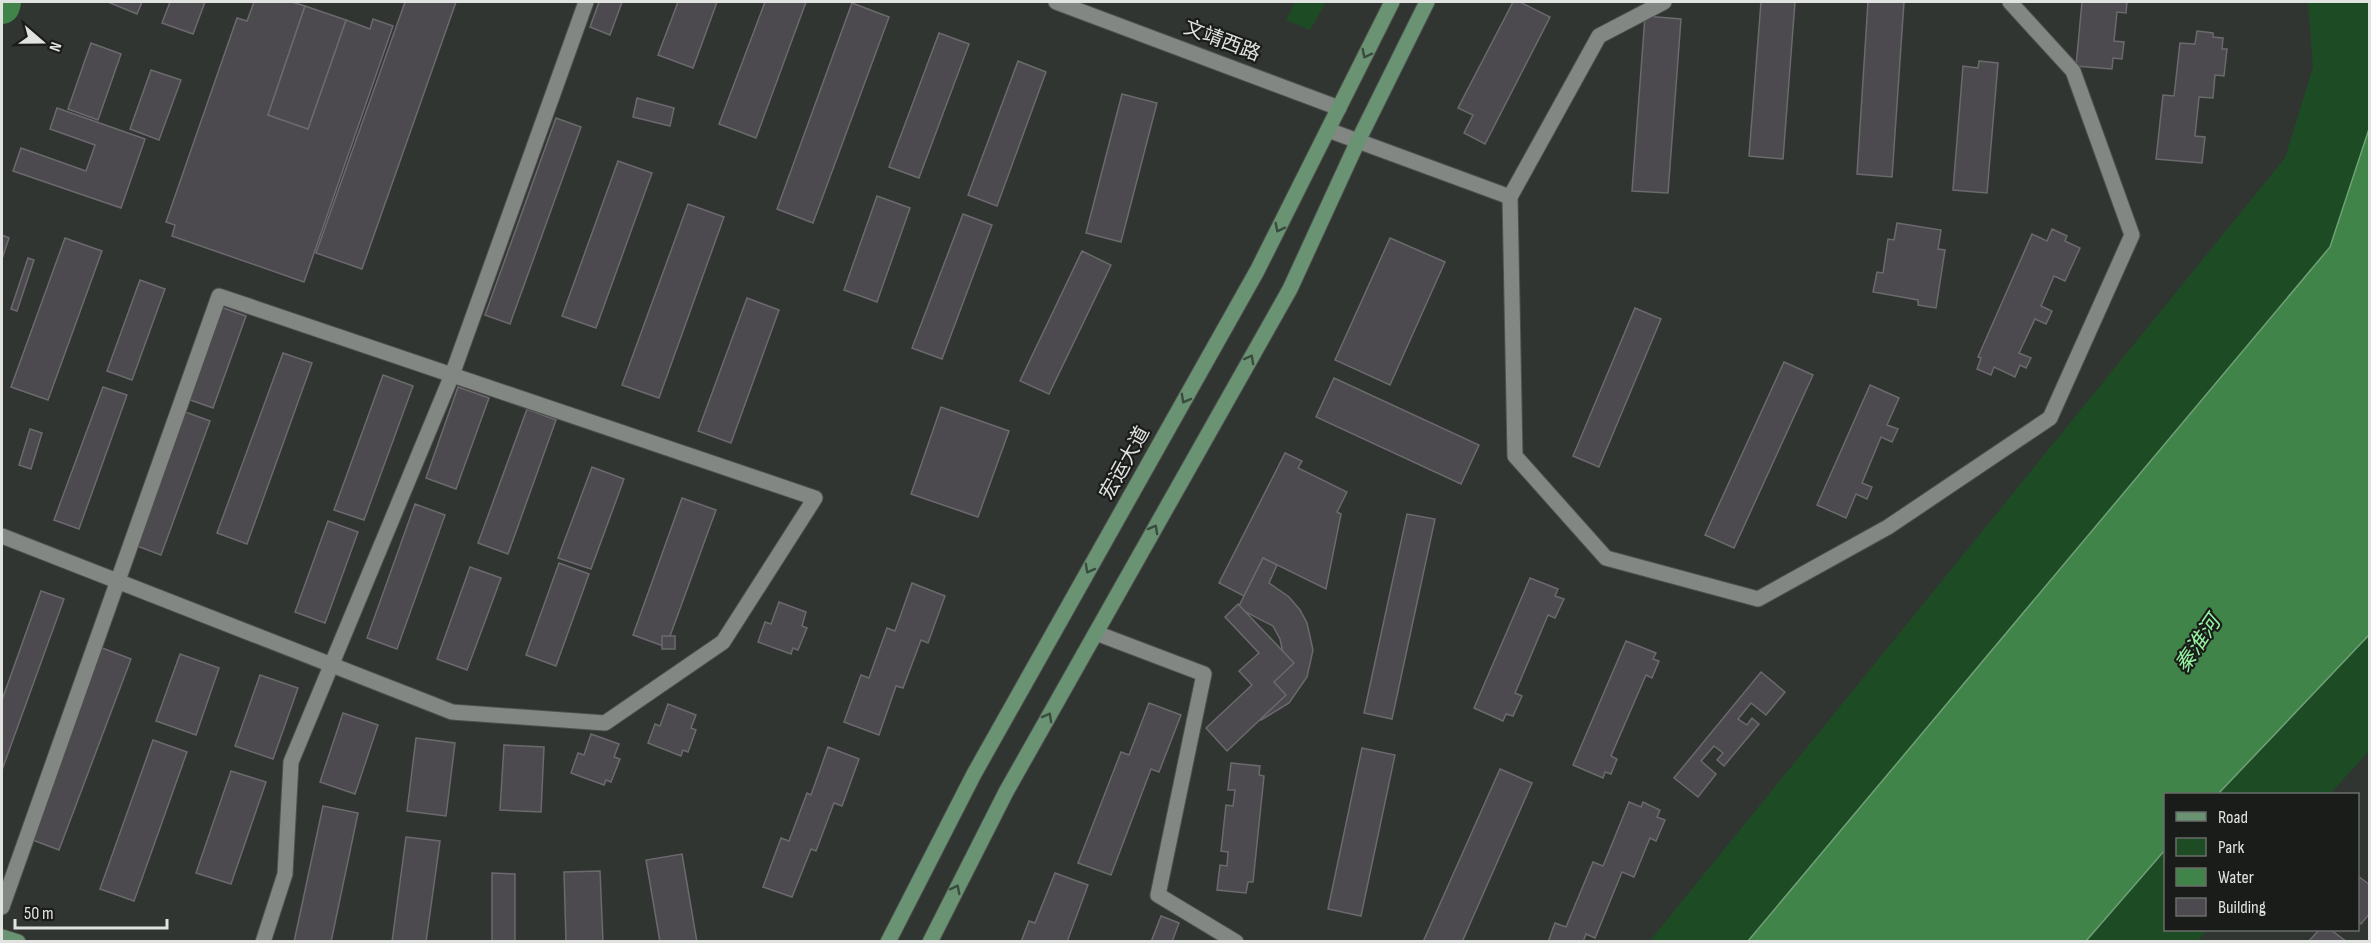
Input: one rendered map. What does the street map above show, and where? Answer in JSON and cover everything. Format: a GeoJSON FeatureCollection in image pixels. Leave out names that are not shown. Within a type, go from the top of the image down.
{"type":"FeatureCollection","features":[{"type":"Feature","properties":{"kind":"main road","name":"宏运大道"},"geometry":{"type":"LineString","coordinates":[[888,942],[974,774],[1257,271],[1392,2]]}},
{"type":"Feature","properties":{"kind":"main road"},"geometry":{"type":"LineString","coordinates":[[930,942],[1006,792],[1290,289],[1358,141],[1427,2]]}},
{"type":"Feature","properties":{"kind":"main road"},"geometry":{"type":"LineString","coordinates":[[2,937],[18,942]]}},
{"type":"Feature","properties":{"kind":"street"},"geometry":{"type":"LineString","coordinates":[[263,942],[285,874],[291,762],[452,375],[586,2]]}},
{"type":"Feature","properties":{"kind":"street","name":"文靖西路"},"geometry":{"type":"LineString","coordinates":[[1056,2],[1339,108]]}},
{"type":"Feature","properties":{"kind":"street"},"geometry":{"type":"LineString","coordinates":[[1664,2],[1599,36],[1510,197],[1515,456],[1605,558],[1758,599],[1888,527],[2050,418],[2132,235],[2073,70],[2010,2]]}},
{"type":"Feature","properties":{"kind":"street"},"geometry":{"type":"LineString","coordinates":[[1328,130],[1510,197]]}},
{"type":"Feature","properties":{"kind":"street"},"geometry":{"type":"LineString","coordinates":[[2,536],[118,582],[452,712],[605,723],[723,642],[815,498],[219,296],[118,582],[2,907]]}},
{"type":"Feature","properties":{"kind":"street"},"geometry":{"type":"LineString","coordinates":[[1096,633],[1204,674],[1158,895],[1236,942]]}},
{"type":"Feature","properties":{"kind":"green space"},"geometry":{"type":"Polygon","coordinates":[[[1295,2],[1326,2],[1310,30],[1286,20],[1295,2]]]}},
{"type":"Feature","properties":{"kind":"green space"},"geometry":{"type":"Polygon","coordinates":[[[2308,2],[2369,2],[2369,751],[2331,793],[2164,793],[2164,931],[2207,931],[2197,941],[1649,942],[2285,158],[2313,67],[2308,2]]]}},
{"type":"Feature","properties":{"kind":"water","name":"秦淮河"},"geometry":{"type":"Polygon","coordinates":[[[2369,129],[2369,635],[2219,793],[2164,793],[2164,851],[2086,941],[1748,941],[2330,247],[2369,129]]]}},
{"type":"Feature","properties":{"kind":"building"},"geometry":{"type":"Polygon","coordinates":[[[108,2],[142,2],[137,14],[108,2]]]}},
{"type":"Feature","properties":{"kind":"building"},"geometry":{"type":"Polygon","coordinates":[[[170,2],[205,2],[193,34],[162,23],[170,2]]]}},
{"type":"Feature","properties":{"kind":"building"},"geometry":{"type":"Polygon","coordinates":[[[254,2],[292,2],[305,6],[268,115],[308,129],[346,20],[370,29],[373,19],[393,26],[304,282],[172,236],[175,225],[166,222],[237,18],[247,21],[254,2]]]}},
{"type":"Feature","properties":{"kind":"building"},"geometry":{"type":"Polygon","coordinates":[[[405,2],[456,2],[362,269],[316,253],[405,2]]]}},
{"type":"Feature","properties":{"kind":"building"},"geometry":{"type":"Polygon","coordinates":[[[599,2],[622,2],[610,35],[590,27],[599,2]]]}},
{"type":"Feature","properties":{"kind":"building"},"geometry":{"type":"Polygon","coordinates":[[[678,2],[717,2],[693,68],[658,55],[678,2]]]}},
{"type":"Feature","properties":{"kind":"building"},"geometry":{"type":"Polygon","coordinates":[[[765,2],[806,2],[756,138],[719,124],[765,2]]]}},
{"type":"Feature","properties":{"kind":"building"},"geometry":{"type":"Polygon","coordinates":[[[1513,2],[1520,2],[1550,17],[1485,144],[1464,133],[1473,115],[1458,108],[1513,2]]]}},
{"type":"Feature","properties":{"kind":"building"},"geometry":{"type":"Polygon","coordinates":[[[1761,2],[1795,2],[1783,159],[1749,156],[1761,2]]]}},
{"type":"Feature","properties":{"kind":"building"},"geometry":{"type":"Polygon","coordinates":[[[1868,2],[1904,2],[1892,177],[1857,174],[1868,2]]]}},
{"type":"Feature","properties":{"kind":"building"},"geometry":{"type":"Polygon","coordinates":[[[2082,2],[2127,2],[2126,13],[2117,12],[2114,41],[2124,42],[2122,59],[2113,58],[2112,69],[2076,66],[2082,2]]]}},
{"type":"Feature","properties":{"kind":"building"},"geometry":{"type":"Polygon","coordinates":[[[852,3],[889,17],[813,223],[777,209],[852,3]]]}},
{"type":"Feature","properties":{"kind":"building"},"geometry":{"type":"Polygon","coordinates":[[[305,6],[346,20],[308,129],[268,115],[305,6]]]}},
{"type":"Feature","properties":{"kind":"building"},"geometry":{"type":"Polygon","coordinates":[[[1645,16],[1681,19],[1668,193],[1632,191],[1645,16]]]}},
{"type":"Feature","properties":{"kind":"building"},"geometry":{"type":"Polygon","coordinates":[[[2197,31],[2213,33],[2213,37],[2223,38],[2222,49],[2227,49],[2224,76],[2215,75],[2213,98],[2199,97],[2195,136],[2205,137],[2202,163],[2156,159],[2163,95],[2174,96],[2180,43],[2195,44],[2197,31]]]}},
{"type":"Feature","properties":{"kind":"building"},"geometry":{"type":"Polygon","coordinates":[[[939,33],[969,44],[919,178],[889,167],[939,33]]]}},
{"type":"Feature","properties":{"kind":"building"},"geometry":{"type":"Polygon","coordinates":[[[91,43],[121,54],[98,120],[68,109],[91,43]]]}},
{"type":"Feature","properties":{"kind":"building"},"geometry":{"type":"Polygon","coordinates":[[[1018,61],[1046,72],[997,206],[968,195],[1018,61]]]}},
{"type":"Feature","properties":{"kind":"building"},"geometry":{"type":"Polygon","coordinates":[[[1979,61],[1998,63],[1987,193],[1953,190],[1963,66],[1978,68],[1979,61]]]}},
{"type":"Feature","properties":{"kind":"building"},"geometry":{"type":"Polygon","coordinates":[[[151,70],[181,80],[159,140],[130,129],[151,70]]]}},
{"type":"Feature","properties":{"kind":"building"},"geometry":{"type":"Polygon","coordinates":[[[1122,94],[1157,103],[1121,242],[1086,233],[1122,94]]]}},
{"type":"Feature","properties":{"kind":"building"},"geometry":{"type":"Polygon","coordinates":[[[637,98],[674,108],[670,126],[633,117],[637,98]]]}},
{"type":"Feature","properties":{"kind":"building"},"geometry":{"type":"Polygon","coordinates":[[[57,108],[145,139],[121,208],[13,171],[21,148],[86,171],[95,145],[50,129],[57,108]]]}},
{"type":"Feature","properties":{"kind":"building"},"geometry":{"type":"Polygon","coordinates":[[[556,118],[581,127],[510,324],[485,315],[556,118]]]}},
{"type":"Feature","properties":{"kind":"building"},"geometry":{"type":"Polygon","coordinates":[[[618,161],[652,173],[596,328],[562,316],[618,161]]]}},
{"type":"Feature","properties":{"kind":"building"},"geometry":{"type":"Polygon","coordinates":[[[877,196],[910,208],[877,302],[844,290],[877,196]]]}},
{"type":"Feature","properties":{"kind":"building"},"geometry":{"type":"Polygon","coordinates":[[[688,204],[724,217],[659,398],[622,385],[688,204]]]}},
{"type":"Feature","properties":{"kind":"building"},"geometry":{"type":"Polygon","coordinates":[[[963,214],[992,225],[942,359],[912,348],[963,214]]]}},
{"type":"Feature","properties":{"kind":"building"},"geometry":{"type":"Polygon","coordinates":[[[1897,223],[1941,230],[1938,249],[1945,250],[1936,308],[1918,305],[1918,300],[1873,292],[1877,272],[1883,273],[1888,239],[1894,240],[1897,223]]]}},
{"type":"Feature","properties":{"kind":"building"},"geometry":{"type":"Polygon","coordinates":[[[2052,229],[2067,236],[2065,241],[2080,248],[2065,281],[2054,276],[2041,306],[2052,311],[2046,324],[2035,319],[2019,353],[2031,358],[2026,368],[2020,365],[2015,377],[1994,367],[1991,375],[1977,369],[1981,358],[1978,357],[2032,234],[2047,241],[2052,229]]]}},
{"type":"Feature","properties":{"kind":"building"},"geometry":{"type":"Polygon","coordinates":[[[2,235],[9,238],[2,259],[2,235]]]}},
{"type":"Feature","properties":{"kind":"building"},"geometry":{"type":"Polygon","coordinates":[[[65,238],[102,251],[48,400],[11,387],[65,238]]]}},
{"type":"Feature","properties":{"kind":"building"},"geometry":{"type":"Polygon","coordinates":[[[1390,238],[1445,262],[1390,385],[1335,360],[1390,238]]]}},
{"type":"Feature","properties":{"kind":"building"},"geometry":{"type":"Polygon","coordinates":[[[1082,251],[1111,265],[1049,394],[1020,381],[1082,251]]]}},
{"type":"Feature","properties":{"kind":"building"},"geometry":{"type":"Polygon","coordinates":[[[28,258],[34,260],[17,311],[11,309],[28,258]]]}},
{"type":"Feature","properties":{"kind":"building"},"geometry":{"type":"Polygon","coordinates":[[[140,280],[165,289],[132,380],[107,371],[140,280]]]}},
{"type":"Feature","properties":{"kind":"building"},"geometry":{"type":"Polygon","coordinates":[[[747,298],[779,310],[731,443],[698,431],[747,298]]]}},
{"type":"Feature","properties":{"kind":"building"},"geometry":{"type":"Polygon","coordinates":[[[215,305],[246,316],[213,408],[182,397],[215,305]]]}},
{"type":"Feature","properties":{"kind":"building"},"geometry":{"type":"Polygon","coordinates":[[[1635,308],[1661,319],[1599,467],[1573,456],[1635,308]]]}},
{"type":"Feature","properties":{"kind":"building"},"geometry":{"type":"Polygon","coordinates":[[[283,353],[312,363],[247,544],[217,533],[283,353]]]}},
{"type":"Feature","properties":{"kind":"building"},"geometry":{"type":"Polygon","coordinates":[[[1784,362],[1813,375],[1734,548],[1705,535],[1784,362]]]}},
{"type":"Feature","properties":{"kind":"building"},"geometry":{"type":"Polygon","coordinates":[[[383,375],[413,386],[364,520],[334,510],[383,375]]]}},
{"type":"Feature","properties":{"kind":"building"},"geometry":{"type":"Polygon","coordinates":[[[1334,378],[1479,445],[1461,484],[1316,417],[1334,378]]]}},
{"type":"Feature","properties":{"kind":"building"},"geometry":{"type":"Polygon","coordinates":[[[1870,385],[1899,398],[1887,425],[1898,429],[1892,442],[1881,437],[1862,483],[1872,487],[1867,499],[1856,494],[1846,518],[1817,505],[1870,385]]]}},
{"type":"Feature","properties":{"kind":"building"},"geometry":{"type":"Polygon","coordinates":[[[103,387],[127,395],[79,529],[54,520],[103,387]]]}},
{"type":"Feature","properties":{"kind":"building"},"geometry":{"type":"Polygon","coordinates":[[[458,387],[489,398],[456,489],[426,478],[458,387]]]}},
{"type":"Feature","properties":{"kind":"building"},"geometry":{"type":"Polygon","coordinates":[[[941,407],[1009,431],[978,517],[911,494],[941,407]]]}},
{"type":"Feature","properties":{"kind":"building"},"geometry":{"type":"Polygon","coordinates":[[[527,409],[556,420],[508,554],[478,543],[527,409]]]}},
{"type":"Feature","properties":{"kind":"building"},"geometry":{"type":"Polygon","coordinates":[[[180,410],[210,421],[161,555],[132,544],[180,410]]]}},
{"type":"Feature","properties":{"kind":"building"},"geometry":{"type":"Polygon","coordinates":[[[30,429],[42,433],[31,469],[19,465],[30,429]]]}},
{"type":"Feature","properties":{"kind":"building"},"geometry":{"type":"Polygon","coordinates":[[[1285,453],[1302,461],[1298,468],[1347,492],[1337,512],[1341,514],[1326,589],[1263,558],[1244,596],[1219,583],[1285,453]]]}},
{"type":"Feature","properties":{"kind":"building"},"geometry":{"type":"Polygon","coordinates":[[[592,467],[624,479],[591,569],[558,558],[592,467]]]}},
{"type":"Feature","properties":{"kind":"building"},"geometry":{"type":"Polygon","coordinates":[[[682,498],[716,510],[666,647],[633,635],[682,498]]]}},
{"type":"Feature","properties":{"kind":"building"},"geometry":{"type":"Polygon","coordinates":[[[415,504],[445,515],[397,649],[367,638],[415,504]]]}},
{"type":"Feature","properties":{"kind":"building"},"geometry":{"type":"Polygon","coordinates":[[[1407,514],[1435,519],[1392,719],[1364,713],[1407,514]]]}},
{"type":"Feature","properties":{"kind":"building"},"geometry":{"type":"Polygon","coordinates":[[[328,521],[358,532],[325,623],[295,612],[328,521]]]}},
{"type":"Feature","properties":{"kind":"building"},"geometry":{"type":"Polygon","coordinates":[[[1263,558],[1277,565],[1269,583],[1289,597],[1300,610],[1307,623],[1313,650],[1307,677],[1289,703],[1261,720],[1236,723],[1246,691],[1259,687],[1274,677],[1283,653],[1280,639],[1273,626],[1238,608],[1263,558]]]}},
{"type":"Feature","properties":{"kind":"building"},"geometry":{"type":"Polygon","coordinates":[[[559,563],[589,574],[556,666],[526,655],[559,563]]]}},
{"type":"Feature","properties":{"kind":"building"},"geometry":{"type":"Polygon","coordinates":[[[470,567],[501,578],[467,670],[437,659],[470,567]]]}},
{"type":"Feature","properties":{"kind":"building"},"geometry":{"type":"Polygon","coordinates":[[[1530,578],[1558,589],[1555,596],[1564,599],[1555,618],[1548,615],[1515,693],[1522,696],[1513,716],[1506,714],[1503,721],[1474,708],[1530,578]]]}},
{"type":"Feature","properties":{"kind":"building"},"geometry":{"type":"Polygon","coordinates":[[[912,583],[945,596],[928,643],[921,640],[903,688],[896,686],[879,735],[844,722],[861,675],[869,678],[887,628],[895,631],[912,583]]]}},
{"type":"Feature","properties":{"kind":"building"},"geometry":{"type":"Polygon","coordinates":[[[41,591],[64,599],[2,770],[2,700],[41,591]]]}},
{"type":"Feature","properties":{"kind":"building"},"geometry":{"type":"Polygon","coordinates":[[[779,602],[806,612],[802,626],[807,628],[798,650],[793,648],[791,654],[758,642],[765,622],[771,624],[779,602]]]}},
{"type":"Feature","properties":{"kind":"building"},"geometry":{"type":"Polygon","coordinates":[[[1238,604],[1294,663],[1274,682],[1286,695],[1227,751],[1206,728],[1252,685],[1239,671],[1259,653],[1225,617],[1238,604]]]}},
{"type":"Feature","properties":{"kind":"building"},"geometry":{"type":"Polygon","coordinates":[[[662,636],[675,636],[675,649],[662,649],[662,636]]]}},
{"type":"Feature","properties":{"kind":"building"},"geometry":{"type":"Polygon","coordinates":[[[1626,641],[1656,653],[1653,659],[1659,661],[1652,678],[1646,675],[1611,756],[1617,759],[1611,774],[1605,772],[1603,778],[1573,765],[1626,641]]]}},
{"type":"Feature","properties":{"kind":"building"},"geometry":{"type":"Polygon","coordinates":[[[97,646],[131,659],[59,850],[25,837],[97,646]]]}},
{"type":"Feature","properties":{"kind":"building"},"geometry":{"type":"Polygon","coordinates":[[[180,654],[219,668],[196,735],[156,721],[180,654]]]}},
{"type":"Feature","properties":{"kind":"building"},"geometry":{"type":"Polygon","coordinates":[[[1761,672],[1785,692],[1766,715],[1751,703],[1738,719],[1747,725],[1752,718],[1759,724],[1724,766],[1717,760],[1723,753],[1714,746],[1701,761],[1716,774],[1698,797],[1674,778],[1761,672]]]}},
{"type":"Feature","properties":{"kind":"building"},"geometry":{"type":"Polygon","coordinates":[[[260,675],[298,688],[273,759],[235,746],[260,675]]]}},
{"type":"Feature","properties":{"kind":"building"},"geometry":{"type":"Polygon","coordinates":[[[1149,703],[1181,715],[1159,772],[1151,769],[1111,875],[1078,863],[1121,752],[1129,755],[1149,703]]]}},
{"type":"Feature","properties":{"kind":"building"},"geometry":{"type":"Polygon","coordinates":[[[668,704],[696,715],[691,728],[696,730],[688,752],[683,750],[681,756],[648,743],[655,724],[660,726],[668,704]]]}},
{"type":"Feature","properties":{"kind":"building"},"geometry":{"type":"Polygon","coordinates":[[[343,713],[378,725],[355,794],[320,782],[343,713]]]}},
{"type":"Feature","properties":{"kind":"building"},"geometry":{"type":"Polygon","coordinates":[[[591,734],[619,744],[614,757],[620,759],[611,782],[606,780],[604,785],[571,773],[578,753],[584,755],[591,734]]]}},
{"type":"Feature","properties":{"kind":"building"},"geometry":{"type":"Polygon","coordinates":[[[416,738],[455,743],[446,816],[407,811],[416,738]]]}},
{"type":"Feature","properties":{"kind":"building"},"geometry":{"type":"Polygon","coordinates":[[[153,740],[187,752],[134,901],[100,889],[153,740]]]}},
{"type":"Feature","properties":{"kind":"building"},"geometry":{"type":"Polygon","coordinates":[[[504,745],[544,747],[541,812],[500,810],[504,745]]]}},
{"type":"Feature","properties":{"kind":"building"},"geometry":{"type":"Polygon","coordinates":[[[828,747],[859,759],[842,806],[834,803],[816,851],[811,849],[792,897],[763,887],[781,838],[789,841],[807,793],[811,795],[828,747]]]}},
{"type":"Feature","properties":{"kind":"building"},"geometry":{"type":"Polygon","coordinates":[[[1362,748],[1395,755],[1361,916],[1328,909],[1362,748]]]}},
{"type":"Feature","properties":{"kind":"building"},"geometry":{"type":"Polygon","coordinates":[[[1231,763],[1260,766],[1259,775],[1264,776],[1253,882],[1248,882],[1246,893],[1217,890],[1220,865],[1227,866],[1228,852],[1221,851],[1226,805],[1233,806],[1235,790],[1228,790],[1231,763]]]}},
{"type":"Feature","properties":{"kind":"building"},"geometry":{"type":"Polygon","coordinates":[[[1500,769],[1532,783],[1462,942],[1423,942],[1500,769]]]}},
{"type":"Feature","properties":{"kind":"building"},"geometry":{"type":"Polygon","coordinates":[[[231,771],[266,782],[231,884],[196,873],[231,771]]]}},
{"type":"Feature","properties":{"kind":"building"},"geometry":{"type":"Polygon","coordinates":[[[1629,802],[1641,807],[1643,802],[1660,810],[1657,817],[1665,820],[1656,841],[1650,838],[1634,877],[1622,872],[1595,938],[1586,934],[1583,942],[1548,942],[1555,923],[1566,927],[1593,862],[1603,866],[1629,802]]]}},
{"type":"Feature","properties":{"kind":"building"},"geometry":{"type":"Polygon","coordinates":[[[323,806],[358,813],[331,942],[294,942],[323,806]]]}},
{"type":"Feature","properties":{"kind":"building"},"geometry":{"type":"Polygon","coordinates":[[[406,837],[440,841],[426,942],[392,942],[406,837]]]}},
{"type":"Feature","properties":{"kind":"building"},"geometry":{"type":"Polygon","coordinates":[[[682,854],[697,942],[660,942],[646,860],[682,854]]]}},
{"type":"Feature","properties":{"kind":"building"},"geometry":{"type":"Polygon","coordinates":[[[600,871],[603,942],[566,942],[564,872],[600,871]]]}},
{"type":"Feature","properties":{"kind":"building"},"geometry":{"type":"Polygon","coordinates":[[[492,873],[515,874],[515,942],[492,942],[492,873]]]}},
{"type":"Feature","properties":{"kind":"building"},"geometry":{"type":"Polygon","coordinates":[[[1055,873],[1088,885],[1067,942],[1021,942],[1029,921],[1035,923],[1055,873]]]}},
{"type":"Feature","properties":{"kind":"building"},"geometry":{"type":"Polygon","coordinates":[[[2359,877],[2370,885],[2370,913],[2361,924],[2359,922],[2359,877]]]}},
{"type":"Feature","properties":{"kind":"building"},"geometry":{"type":"Polygon","coordinates":[[[1161,916],[1179,923],[1172,942],[1151,942],[1161,916]]]}},
{"type":"Feature","properties":{"kind":"building"},"geometry":{"type":"Polygon","coordinates":[[[2318,931],[2332,931],[2347,942],[2308,942],[2318,931]]]}},
{"type":"Feature","properties":{"kind":"waterway"},"geometry":{"type":"LineString","coordinates":[[2,6],[3,2]]}}]}
